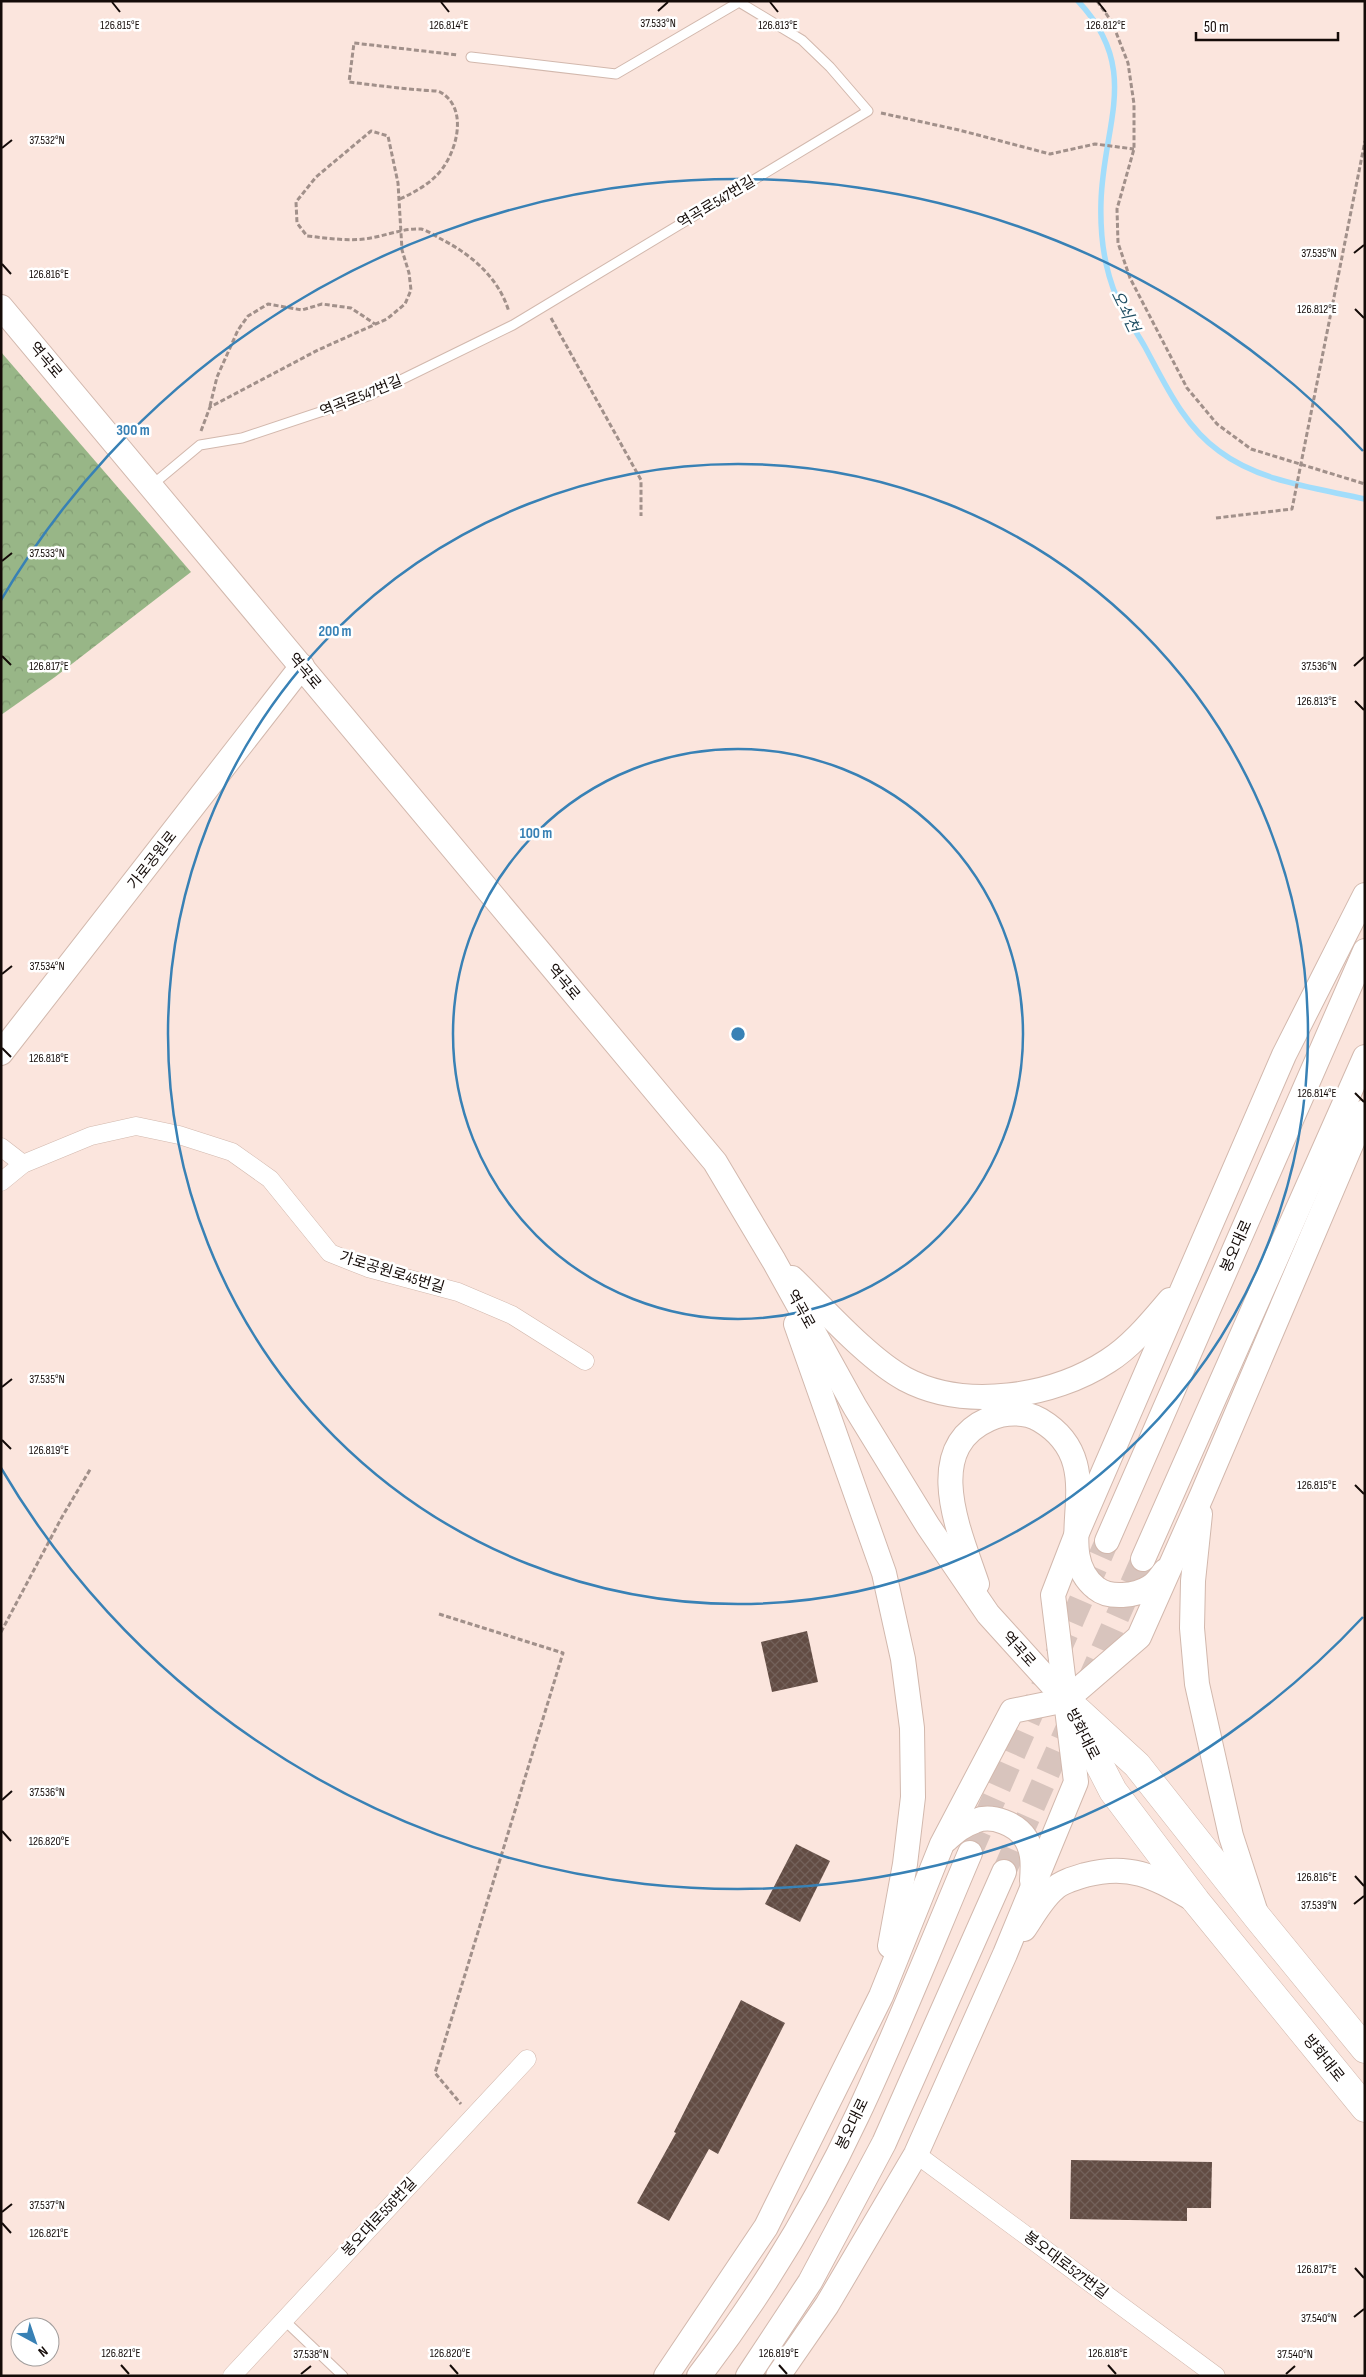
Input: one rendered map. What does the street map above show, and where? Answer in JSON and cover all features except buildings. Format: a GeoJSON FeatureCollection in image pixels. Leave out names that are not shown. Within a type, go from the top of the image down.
{"type":"FeatureCollection","features":[{"type":"Feature","properties":{"kind":"main road","name":"방화대로"},"geometry":{"type":"LineString","coordinates":[[1066,1700],[1137,1764],[1258,1918],[1365,2049]]}},
{"type":"Feature","properties":{"kind":"main road","name":"방화대로"},"geometry":{"type":"LineString","coordinates":[[1066,1700],[1113,1791],[1196,1901],[1365,2108]]}},
{"type":"Feature","properties":{"kind":"street","name":"역곡로"},"geometry":{"type":"LineString","coordinates":[[1,308],[152,486],[715,1162],[774,1261],[866,1424],[928,1526],[988,1614],[1066,1700]]}},
{"type":"Feature","properties":{"kind":"street","name":"가로공원로"},"geometry":{"type":"LineString","coordinates":[[1,1053],[302,666]]}},
{"type":"Feature","properties":{"kind":"street"},"geometry":{"type":"LineString","coordinates":[[778,2376],[828,2305],[916,2154],[1004,1954],[1076,1782],[1053,1595],[1077,1533],[1284,1056],[1365,895]]}},
{"type":"Feature","properties":{"kind":"street","name":"봉오대로"},"geometry":{"type":"LineString","coordinates":[[1107,1541],[1365,951]]}},
{"type":"Feature","properties":{"kind":"street"},"geometry":{"type":"LineString","coordinates":[[1143,1559],[1365,1058]]}},
{"type":"Feature","properties":{"kind":"street"},"geometry":{"type":"LineString","coordinates":[[666,2376],[766,2227],[881,1996],[942,1844],[1012,1711],[1066,1700],[1139,1637],[1202,1495],[1365,1112]]}},
{"type":"Feature","properties":{"kind":"street","name":"가로공원로45번길"},"geometry":{"type":"LineString","coordinates":[[1,1182],[23,1164],[91,1136],[136,1126],[179,1135],[232,1152],[270,1179],[330,1253],[368,1268],[458,1292],[512,1315],[585,1361]]}},
{"type":"Feature","properties":{"kind":"street"},"geometry":{"type":"LineString","coordinates":[[1,1147],[23,1164]]}},
{"type":"Feature","properties":{"kind":"street"},"geometry":{"type":"LineString","coordinates":[[774,1261],[872,1355],[905,1379],[938,1391],[982,1396],[1028,1393],[1073,1380],[1110,1361],[1147,1328],[1186,1281]]}},
{"type":"Feature","properties":{"kind":"street"},"geometry":{"type":"LineString","coordinates":[[774,1261],[884,1572],[903,1659],[912,1728],[913,1797],[905,1864],[881,1996]]}},
{"type":"Feature","properties":{"kind":"street"},"geometry":{"type":"LineString","coordinates":[[988,1614],[953,1510],[950,1471],[955,1453],[963,1438],[977,1424],[997,1415],[1019,1413],[1038,1419],[1058,1432],[1070,1447],[1076,1466],[1079,1494],[1077,1557],[1083,1574],[1097,1589],[1111,1594],[1134,1594],[1151,1587],[1168,1568]]}},
{"type":"Feature","properties":{"kind":"street"},"geometry":{"type":"LineString","coordinates":[[1202,1495],[1193,1580],[1192,1628],[1197,1684],[1231,1836],[1258,1918]]}},
{"type":"Feature","properties":{"kind":"street"},"geometry":{"type":"LineString","coordinates":[[942,1844],[959,1828],[977,1820],[996,1820],[1012,1825],[1026,1839],[1033,1860],[1032,1885]]}},
{"type":"Feature","properties":{"kind":"street","name":"봉오대로"},"geometry":{"type":"LineString","coordinates":[[699,2376],[735,2329],[795,2232],[858,2115],[970,1853]]}},
{"type":"Feature","properties":{"kind":"street"},"geometry":{"type":"LineString","coordinates":[[1004,1954],[1054,1888],[1075,1878],[1119,1869],[1160,1881],[1196,1901]]}},
{"type":"Feature","properties":{"kind":"street"},"geometry":{"type":"LineString","coordinates":[[748,2376],[810,2282],[884,2143],[1004,1872]]}},
{"type":"Feature","properties":{"kind":"street","name":"봉오대로556번길"},"geometry":{"type":"LineString","coordinates":[[232,2376],[527,2059]]}},
{"type":"Feature","properties":{"kind":"street","name":"봉오대로527번길"},"geometry":{"type":"LineString","coordinates":[[916,2154],[1216,2376]]}},
{"type":"Feature","properties":{"kind":"lane"},"geometry":{"type":"LineString","coordinates":[[471,57],[616,74],[739,2],[802,40],[830,67],[868,111]]}},
{"type":"Feature","properties":{"kind":"lane","name":"역곡로547번길"},"geometry":{"type":"LineString","coordinates":[[200,445],[242,438],[368,396],[513,325],[868,111]]}},
{"type":"Feature","properties":{"kind":"lane"},"geometry":{"type":"LineString","coordinates":[[152,486],[200,445]]}},
{"type":"Feature","properties":{"kind":"lane"},"geometry":{"type":"LineString","coordinates":[[284,2320],[343,2376]]}},
{"type":"Feature","properties":{"kind":"path"},"geometry":{"type":"LineString","coordinates":[[1097,1],[1112,22],[1128,63],[1134,104],[1134,149],[1117,209],[1118,243],[1130,278],[1187,388],[1217,424],[1251,450],[1365,484]]}},
{"type":"Feature","properties":{"kind":"path"},"geometry":{"type":"LineString","coordinates":[[400,199],[436,177],[447,162],[456,144],[457,116],[452,105],[440,92],[349,82],[354,42],[471,57]]}},
{"type":"Feature","properties":{"kind":"path"},"geometry":{"type":"LineString","coordinates":[[868,111],[958,130],[1050,154],[1095,144],[1134,149]]}},
{"type":"Feature","properties":{"kind":"path"},"geometry":{"type":"LineString","coordinates":[[210,407],[318,350],[387,319],[405,304],[411,290],[409,273],[402,250],[401,232],[400,199],[388,136],[371,131],[316,176],[296,202],[297,223],[307,236],[337,239],[365,238],[401,232],[422,229],[467,254],[492,277],[505,300],[513,325]]}},
{"type":"Feature","properties":{"kind":"path"},"geometry":{"type":"LineString","coordinates":[[1216,518],[1292,509],[1365,141]]}},
{"type":"Feature","properties":{"kind":"path"},"geometry":{"type":"LineString","coordinates":[[200,445],[201,427],[210,407],[217,377],[238,330],[248,316],[268,304],[302,310],[322,304],[351,308],[375,325]]}},
{"type":"Feature","properties":{"kind":"path"},"geometry":{"type":"LineString","coordinates":[[544,306],[640,480],[642,516]]}},
{"type":"Feature","properties":{"kind":"path"},"geometry":{"type":"LineString","coordinates":[[1,1632],[62,1517],[91,1468]]}},
{"type":"Feature","properties":{"kind":"path"},"geometry":{"type":"LineString","coordinates":[[439,1614],[563,1653],[435,2073],[473,2117]]}},
{"type":"Feature","properties":{"kind":"green space"},"geometry":{"type":"Polygon","coordinates":[[[1,352],[191,572],[55,677],[1,715],[1,352]]]}},
{"type":"Feature","properties":{"kind":"waterway","name":"오쇠천"},"geometry":{"type":"LineString","coordinates":[[1078,1],[1097,26],[1109,50],[1114,74],[1114,98],[1101,202],[1102,239],[1106,263],[1120,304],[1176,404],[1207,441],[1235,462],[1270,477],[1365,499]]}},
{"type":"Feature","properties":{"kind":"tunnel"},"geometry":{"type":"LineString","coordinates":[[970,1853],[1107,1541]]}},
{"type":"Feature","properties":{"kind":"tunnel"},"geometry":{"type":"LineString","coordinates":[[1088,1683],[1143,1559]]}},
{"type":"Feature","properties":{"kind":"tunnel"},"geometry":{"type":"LineString","coordinates":[[1004,1872],[1072,1718]]}}]}
